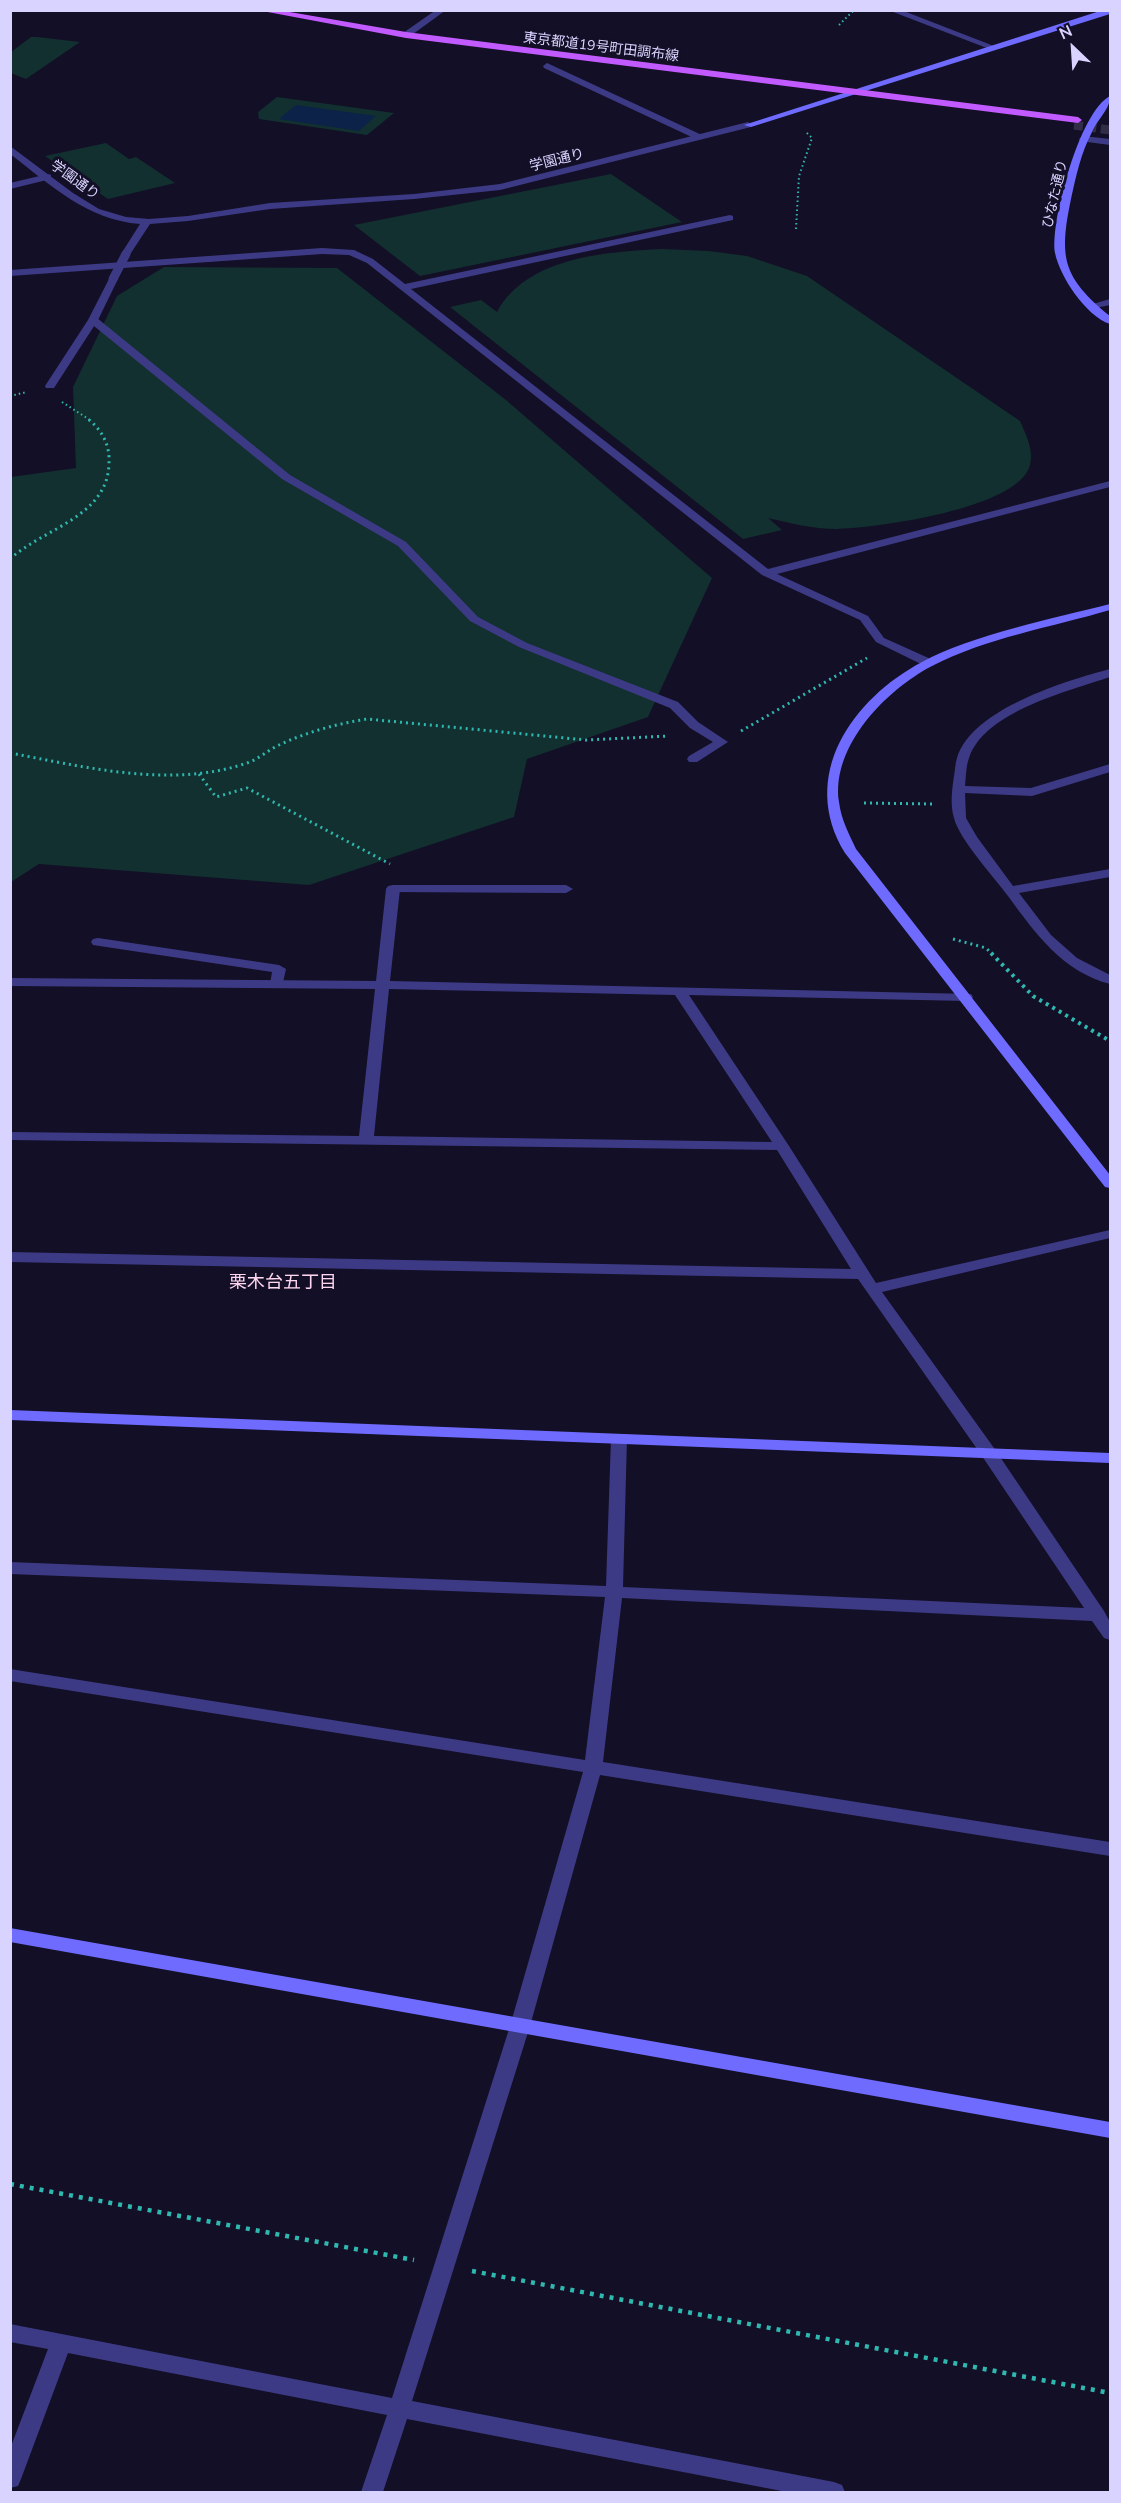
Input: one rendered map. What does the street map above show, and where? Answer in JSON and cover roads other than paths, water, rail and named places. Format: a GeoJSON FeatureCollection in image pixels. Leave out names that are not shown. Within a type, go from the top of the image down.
{"type":"FeatureCollection","features":[{"type":"Feature","properties":{"kind":"main road","name":"東京都道19号町田調布線"},"geometry":{"type":"LineString","coordinates":[[261,10],[406,35],[855,92],[1076,123]]}},
{"type":"Feature","properties":{"kind":"street"},"geometry":{"type":"LineString","coordinates":[[406,35],[442,10]]}},
{"type":"Feature","properties":{"kind":"street"},"geometry":{"type":"LineString","coordinates":[[892,10],[995,48]]}},
{"type":"Feature","properties":{"kind":"street","name":"学園通り"},"geometry":{"type":"LineString","coordinates":[[10,149],[88,208],[110,216],[147,221],[267,206],[473,191],[524,182],[788,114],[1110,11]]}},
{"type":"Feature","properties":{"kind":"street"},"geometry":{"type":"LineString","coordinates":[[547,66],[701,138]]}},
{"type":"Feature","properties":{"kind":"street","name":"ひなた通り"},"geometry":{"type":"LineString","coordinates":[[1110,99],[1091,122],[1083,139],[1072,174],[1058,251],[1068,276],[1078,292],[1110,321]]}},
{"type":"Feature","properties":{"kind":"street"},"geometry":{"type":"LineString","coordinates":[[1083,139],[1110,142]]}},
{"type":"Feature","properties":{"kind":"street"},"geometry":{"type":"LineString","coordinates":[[10,186],[48,177]]}},
{"type":"Feature","properties":{"kind":"street"},"geometry":{"type":"LineString","coordinates":[[405,287],[730,218]]}},
{"type":"Feature","properties":{"kind":"street"},"geometry":{"type":"LineString","coordinates":[[50,386],[93,320],[126,254],[147,221]]}},
{"type":"Feature","properties":{"kind":"street"},"geometry":{"type":"LineString","coordinates":[[10,273],[322,251],[351,252],[370,261],[405,287],[766,573],[864,618],[880,640],[929,663]]}},
{"type":"Feature","properties":{"kind":"street"},"geometry":{"type":"LineString","coordinates":[[1091,306],[1110,302]]}},
{"type":"Feature","properties":{"kind":"street"},"geometry":{"type":"LineString","coordinates":[[93,320],[286,477],[402,544],[474,619],[523,645],[674,705],[694,725],[717,738],[693,759]]}},
{"type":"Feature","properties":{"kind":"street"},"geometry":{"type":"LineString","coordinates":[[766,573],[1110,484]]}},
{"type":"Feature","properties":{"kind":"street"},"geometry":{"type":"LineString","coordinates":[[1110,608],[976,645],[929,663],[878,699],[854,728],[837,756],[832,788],[836,820],[850,850],[1110,1184]]}},
{"type":"Feature","properties":{"kind":"street"},"geometry":{"type":"LineString","coordinates":[[1110,674],[1025,701],[998,718],[978,735],[963,757],[958,789],[960,818],[971,838],[1046,938],[1072,961],[1110,980]]}},
{"type":"Feature","properties":{"kind":"street"},"geometry":{"type":"LineString","coordinates":[[958,789],[1032,792],[1110,768]]}},
{"type":"Feature","properties":{"kind":"street"},"geometry":{"type":"LineString","coordinates":[[1011,890],[1110,873]]}},
{"type":"Feature","properties":{"kind":"street"},"geometry":{"type":"LineString","coordinates":[[366,1141],[393,889],[566,889]]}},
{"type":"Feature","properties":{"kind":"street"},"geometry":{"type":"LineString","coordinates":[[98,942],[279,969],[277,984]]}},
{"type":"Feature","properties":{"kind":"street"},"geometry":{"type":"LineString","coordinates":[[10,982],[382,985],[966,997]]}},
{"type":"Feature","properties":{"kind":"street"},"geometry":{"type":"LineString","coordinates":[[679,991],[782,1146],[862,1274],[988,1452],[1110,1634]]}},
{"type":"Feature","properties":{"kind":"street"},"geometry":{"type":"LineString","coordinates":[[10,1136],[782,1146]]}},
{"type":"Feature","properties":{"kind":"street"},"geometry":{"type":"LineString","coordinates":[[873,1288],[1110,1234]]}},
{"type":"Feature","properties":{"kind":"street"},"geometry":{"type":"LineString","coordinates":[[10,1257],[862,1274]]}},
{"type":"Feature","properties":{"kind":"street"},"geometry":{"type":"LineString","coordinates":[[10,1415],[1110,1458]]}},
{"type":"Feature","properties":{"kind":"street"},"geometry":{"type":"LineString","coordinates":[[372,2493],[446,2266],[520,2026],[593,1769],[614,1592],[619,1438]]}},
{"type":"Feature","properties":{"kind":"street"},"geometry":{"type":"LineString","coordinates":[[10,1568],[614,1592],[1098,1615]]}},
{"type":"Feature","properties":{"kind":"street"},"geometry":{"type":"LineString","coordinates":[[10,1675],[1110,1849]]}},
{"type":"Feature","properties":{"kind":"street"},"geometry":{"type":"LineString","coordinates":[[10,1935],[1110,2130]]}},
{"type":"Feature","properties":{"kind":"street"},"geometry":{"type":"LineString","coordinates":[[10,2333],[834,2493]]}},
{"type":"Feature","properties":{"kind":"street"},"geometry":{"type":"LineString","coordinates":[[10,2479],[61,2343]]}},
{"type":"Feature","properties":{"kind":"water"},"geometry":{"type":"Polygon","coordinates":[[[296,105],[376,116],[359,131],[279,119],[296,105]]]}},
{"type":"Feature","properties":{"kind":"tunnel"},"geometry":{"type":"LineString","coordinates":[[1074,125],[1110,130]]}},
{"type":"Feature","properties":{"kind":"district","name":"栗木台五丁目"},"geometry":{"type":"Point","coordinates":[283,1283]}}]}
